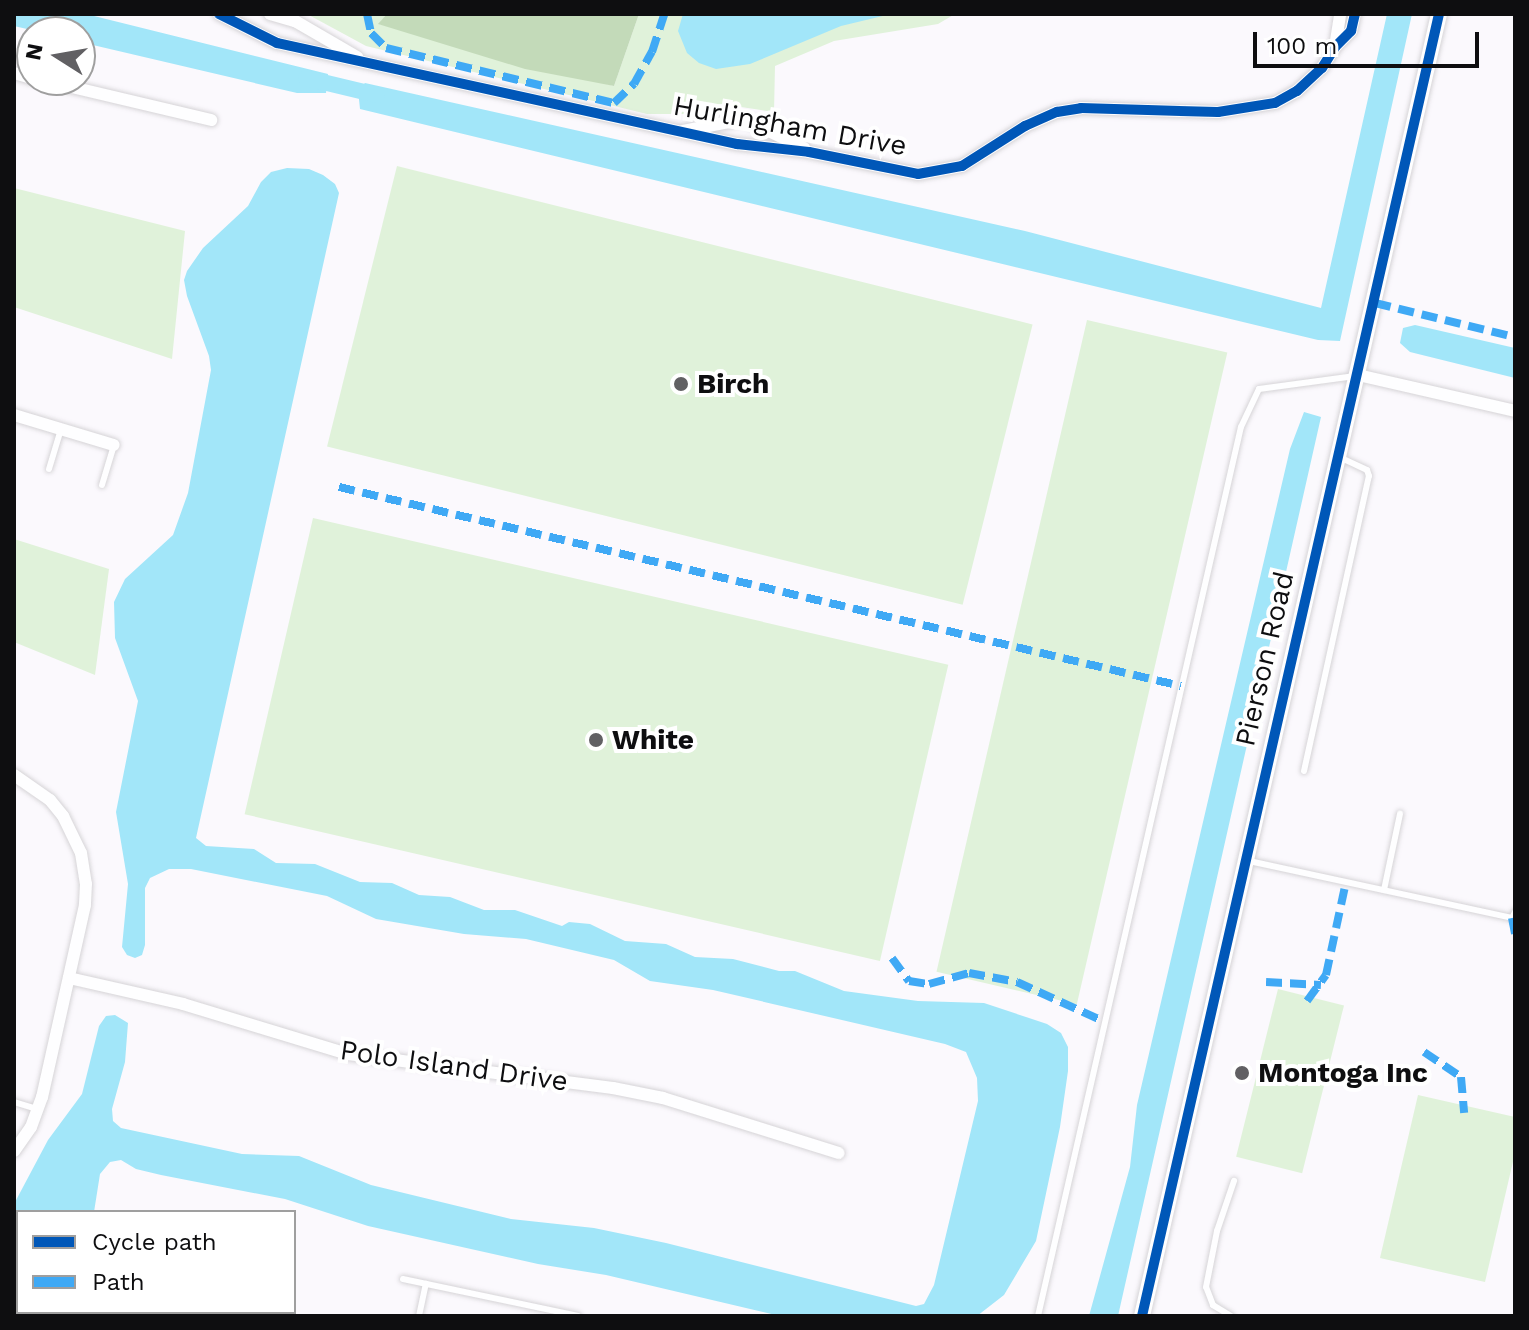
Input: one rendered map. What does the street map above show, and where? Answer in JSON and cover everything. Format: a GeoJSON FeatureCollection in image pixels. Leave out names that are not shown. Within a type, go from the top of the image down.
{"type":"FeatureCollection","features":[{"type":"Feature","properties":{"kind":"street","name":"Hurlingham Drive"},"geometry":{"type":"LineString","coordinates":[[219,14],[277,43],[737,144],[809,152],[905,173],[950,170],[974,160],[1046,115],[1069,109],[1190,113],[1264,106],[1307,84],[1351,31],[1355,14]]}},
{"type":"Feature","properties":{"kind":"street","name":"Hurlingham Drive"},"geometry":{"type":"LineString","coordinates":[[270,14],[295,21],[367,63]]}},
{"type":"Feature","properties":{"kind":"street","name":"Hurlingham Drive"},"geometry":{"type":"LineString","coordinates":[[1335,47],[1340,14]]}},
{"type":"Feature","properties":{"kind":"street","name":"Pierson Road"},"geometry":{"type":"LineString","coordinates":[[1142,1316],[1439,14]]}},
{"type":"Feature","properties":{"kind":"street"},"geometry":{"type":"LineString","coordinates":[[96,93],[211,120]]}},
{"type":"Feature","properties":{"kind":"street","name":"Hurlingham Drive"},"geometry":{"type":"LineString","coordinates":[[680,131],[744,119],[809,152]]}},
{"type":"Feature","properties":{"kind":"street"},"geometry":{"type":"LineString","coordinates":[[1358,375],[1515,411]]}},
{"type":"Feature","properties":{"kind":"street"},"geometry":{"type":"LineString","coordinates":[[14,415],[114,445]]}},
{"type":"Feature","properties":{"kind":"street"},"geometry":{"type":"LineString","coordinates":[[14,775],[50,800],[63,816],[81,853],[85,905],[38,1109],[14,1151]]}},
{"type":"Feature","properties":{"kind":"street","name":"Polo Island Drive"},"geometry":{"type":"LineString","coordinates":[[69,978],[183,1004],[348,1054],[663,1098],[839,1153]]}},
{"type":"Feature","properties":{"kind":"lane"},"geometry":{"type":"LineString","coordinates":[[1038,1316],[1241,427],[1259,389],[1358,375]]}},
{"type":"Feature","properties":{"kind":"lane"},"geometry":{"type":"LineString","coordinates":[[49,469],[61,429]]}},
{"type":"Feature","properties":{"kind":"lane"},"geometry":{"type":"LineString","coordinates":[[102,485],[114,445]]}},
{"type":"Feature","properties":{"kind":"lane"},"geometry":{"type":"LineString","coordinates":[[1304,771],[1369,476],[1367,470],[1336,456]]}},
{"type":"Feature","properties":{"kind":"lane"},"geometry":{"type":"LineString","coordinates":[[1384,890],[1400,814]]}},
{"type":"Feature","properties":{"kind":"lane"},"geometry":{"type":"LineString","coordinates":[[1247,860],[1512,918],[1515,912]]}},
{"type":"Feature","properties":{"kind":"lane"},"geometry":{"type":"LineString","coordinates":[[14,1102],[38,1109]]}},
{"type":"Feature","properties":{"kind":"lane"},"geometry":{"type":"LineString","coordinates":[[1231,1316],[1213,1305],[1206,1287],[1217,1231],[1234,1181]]}},
{"type":"Feature","properties":{"kind":"lane"},"geometry":{"type":"LineString","coordinates":[[403,1279],[578,1316]]}},
{"type":"Feature","properties":{"kind":"lane"},"geometry":{"type":"LineString","coordinates":[[419,1316],[426,1284]]}},
{"type":"Feature","properties":{"kind":"green space"},"geometry":{"type":"Polygon","coordinates":[[[307,14],[387,14],[379,24],[614,86],[639,14],[955,14],[938,24],[834,41],[775,66],[774,112],[722,104],[688,114],[647,114],[366,46],[307,14]]]}},
{"type":"Feature","properties":{"kind":"green space"},"geometry":{"type":"Polygon","coordinates":[[[387,14],[639,14],[614,86],[525,69],[378,24],[387,14]]]}},
{"type":"Feature","properties":{"kind":"green space","name":"Birch"},"geometry":{"type":"Polygon","coordinates":[[[397,166],[1033,324],[963,605],[327,446],[397,166]]]}},
{"type":"Feature","properties":{"kind":"green space"},"geometry":{"type":"Polygon","coordinates":[[[14,188],[185,231],[172,359],[14,307],[14,188]]]}},
{"type":"Feature","properties":{"kind":"green space"},"geometry":{"type":"Polygon","coordinates":[[[1087,320],[1227,352],[1077,1004],[937,972],[1087,320]]]}},
{"type":"Feature","properties":{"kind":"green space","name":"White"},"geometry":{"type":"Polygon","coordinates":[[[313,518],[948,665],[880,961],[245,814],[313,518]]]}},
{"type":"Feature","properties":{"kind":"green space"},"geometry":{"type":"Polygon","coordinates":[[[14,539],[109,569],[95,675],[14,642],[14,539]]]}},
{"type":"Feature","properties":{"kind":"green space"},"geometry":{"type":"Polygon","coordinates":[[[1278,989],[1344,1005],[1302,1173],[1236,1157],[1278,989]]]}},
{"type":"Feature","properties":{"kind":"green space"},"geometry":{"type":"Polygon","coordinates":[[[1418,1095],[1515,1117],[1515,1153],[1485,1282],[1380,1258],[1418,1095]]]}},
{"type":"Feature","properties":{"kind":"green space"},"geometry":{"type":"Polygon","coordinates":[[[124,1314],[269,1314],[269,1316],[124,1314]]]}},
{"type":"Feature","properties":{"kind":"water"},"geometry":{"type":"Polygon","coordinates":[[[14,14],[94,16],[16,16],[14,26],[14,14]]]}},
{"type":"Feature","properties":{"kind":"water"},"geometry":{"type":"Polygon","coordinates":[[[683,14],[891,14],[841,26],[750,64],[716,69],[699,63],[687,53],[678,31],[683,14]]]}},
{"type":"Feature","properties":{"kind":"water"},"geometry":{"type":"Polygon","coordinates":[[[1387,14],[1412,14],[1340,341],[1318,340],[360,109],[358,90],[365,83],[1025,231],[1321,308],[1387,14]]]}},
{"type":"Feature","properties":{"kind":"water"},"geometry":{"type":"Polygon","coordinates":[[[96,16],[328,74],[326,93],[297,93],[96,46],[96,16]]]}},
{"type":"Feature","properties":{"kind":"water"},"geometry":{"type":"Polygon","coordinates":[[[287,168],[309,169],[335,184],[339,193],[196,838],[206,846],[254,849],[276,863],[315,864],[360,882],[392,883],[419,895],[450,897],[484,910],[515,910],[562,926],[569,922],[590,924],[625,941],[666,944],[695,957],[733,959],[779,971],[795,971],[844,991],[918,1001],[984,1003],[1047,1024],[1061,1033],[1068,1047],[1068,1071],[1060,1127],[1036,1241],[1004,1295],[977,1316],[780,1316],[606,1275],[538,1264],[368,1226],[285,1199],[136,1169],[121,1160],[110,1162],[100,1174],[94,1210],[16,1210],[16,1314],[68,1314],[14,1316],[14,1204],[48,1140],[82,1094],[99,1026],[106,1016],[115,1015],[128,1023],[125,1062],[112,1109],[113,1121],[121,1128],[242,1154],[299,1156],[371,1185],[511,1219],[594,1228],[666,1243],[916,1306],[924,1304],[934,1285],[978,1101],[977,1078],[966,1052],[945,1044],[713,990],[650,981],[614,960],[526,939],[464,934],[376,919],[327,896],[191,869],[169,869],[150,878],[145,888],[145,945],[142,955],[135,958],[127,955],[122,947],[128,884],[116,812],[138,701],[115,638],[114,602],[125,579],[173,535],[188,493],[211,370],[209,356],[187,296],[184,280],[187,271],[203,248],[248,206],[261,182],[271,172],[287,168]]]}},
{"type":"Feature","properties":{"kind":"water"},"geometry":{"type":"Polygon","coordinates":[[[1415,325],[1515,348],[1515,378],[1410,352],[1400,343],[1403,328],[1415,325]]]}},
{"type":"Feature","properties":{"kind":"water"},"geometry":{"type":"Polygon","coordinates":[[[1304,412],[1321,417],[1118,1316],[1089,1316],[1130,1167],[1137,1105],[1290,449],[1304,412]]]}},
{"type":"Feature","properties":{"kind":"waterway"},"geometry":{"type":"LineString","coordinates":[[306,78],[377,95]]}},
{"type":"Feature","properties":{"kind":"marked path"},"geometry":{"type":"LineString","coordinates":[[367,14],[371,33],[386,48],[614,103],[634,84],[652,52],[664,14]]}},
{"type":"Feature","properties":{"kind":"marked path"},"geometry":{"type":"LineString","coordinates":[[1375,303],[1515,337]]}},
{"type":"Feature","properties":{"kind":"marked path"},"geometry":{"type":"LineString","coordinates":[[339,487],[1181,686]]}},
{"type":"Feature","properties":{"kind":"marked path"},"geometry":{"type":"LineString","coordinates":[[1307,1001],[1326,975],[1346,882]]}},
{"type":"Feature","properties":{"kind":"marked path"},"geometry":{"type":"LineString","coordinates":[[1512,918],[1515,934]]}},
{"type":"Feature","properties":{"kind":"marked path"},"geometry":{"type":"LineString","coordinates":[[892,958],[909,981],[929,984],[969,973],[1017,982],[1103,1021]]}},
{"type":"Feature","properties":{"kind":"marked path"},"geometry":{"type":"LineString","coordinates":[[1266,982],[1321,985]]}},
{"type":"Feature","properties":{"kind":"marked path"},"geometry":{"type":"LineString","coordinates":[[1424,1052],[1461,1077],[1464,1113]]}},
{"type":"Feature","properties":{"kind":"cycle path"},"geometry":{"type":"LineString","coordinates":[[219,14],[277,43],[737,144],[809,152],[918,174],[962,166],[1025,126],[1057,112],[1081,108],[1218,112],[1275,103],[1297,91],[1322,68],[1335,47],[1351,31],[1355,14]]}},
{"type":"Feature","properties":{"kind":"cycle path"},"geometry":{"type":"LineString","coordinates":[[1142,1316],[1439,14]]}},
{"type":"Feature","properties":{"kind":"place","name":"Birch"},"geometry":{"type":"Point","coordinates":[681,384]}},
{"type":"Feature","properties":{"kind":"place","name":"White"},"geometry":{"type":"Point","coordinates":[596,740]}},
{"type":"Feature","properties":{"kind":"place","name":"Montoga Inc"},"geometry":{"type":"Point","coordinates":[1242,1073]}}]}
